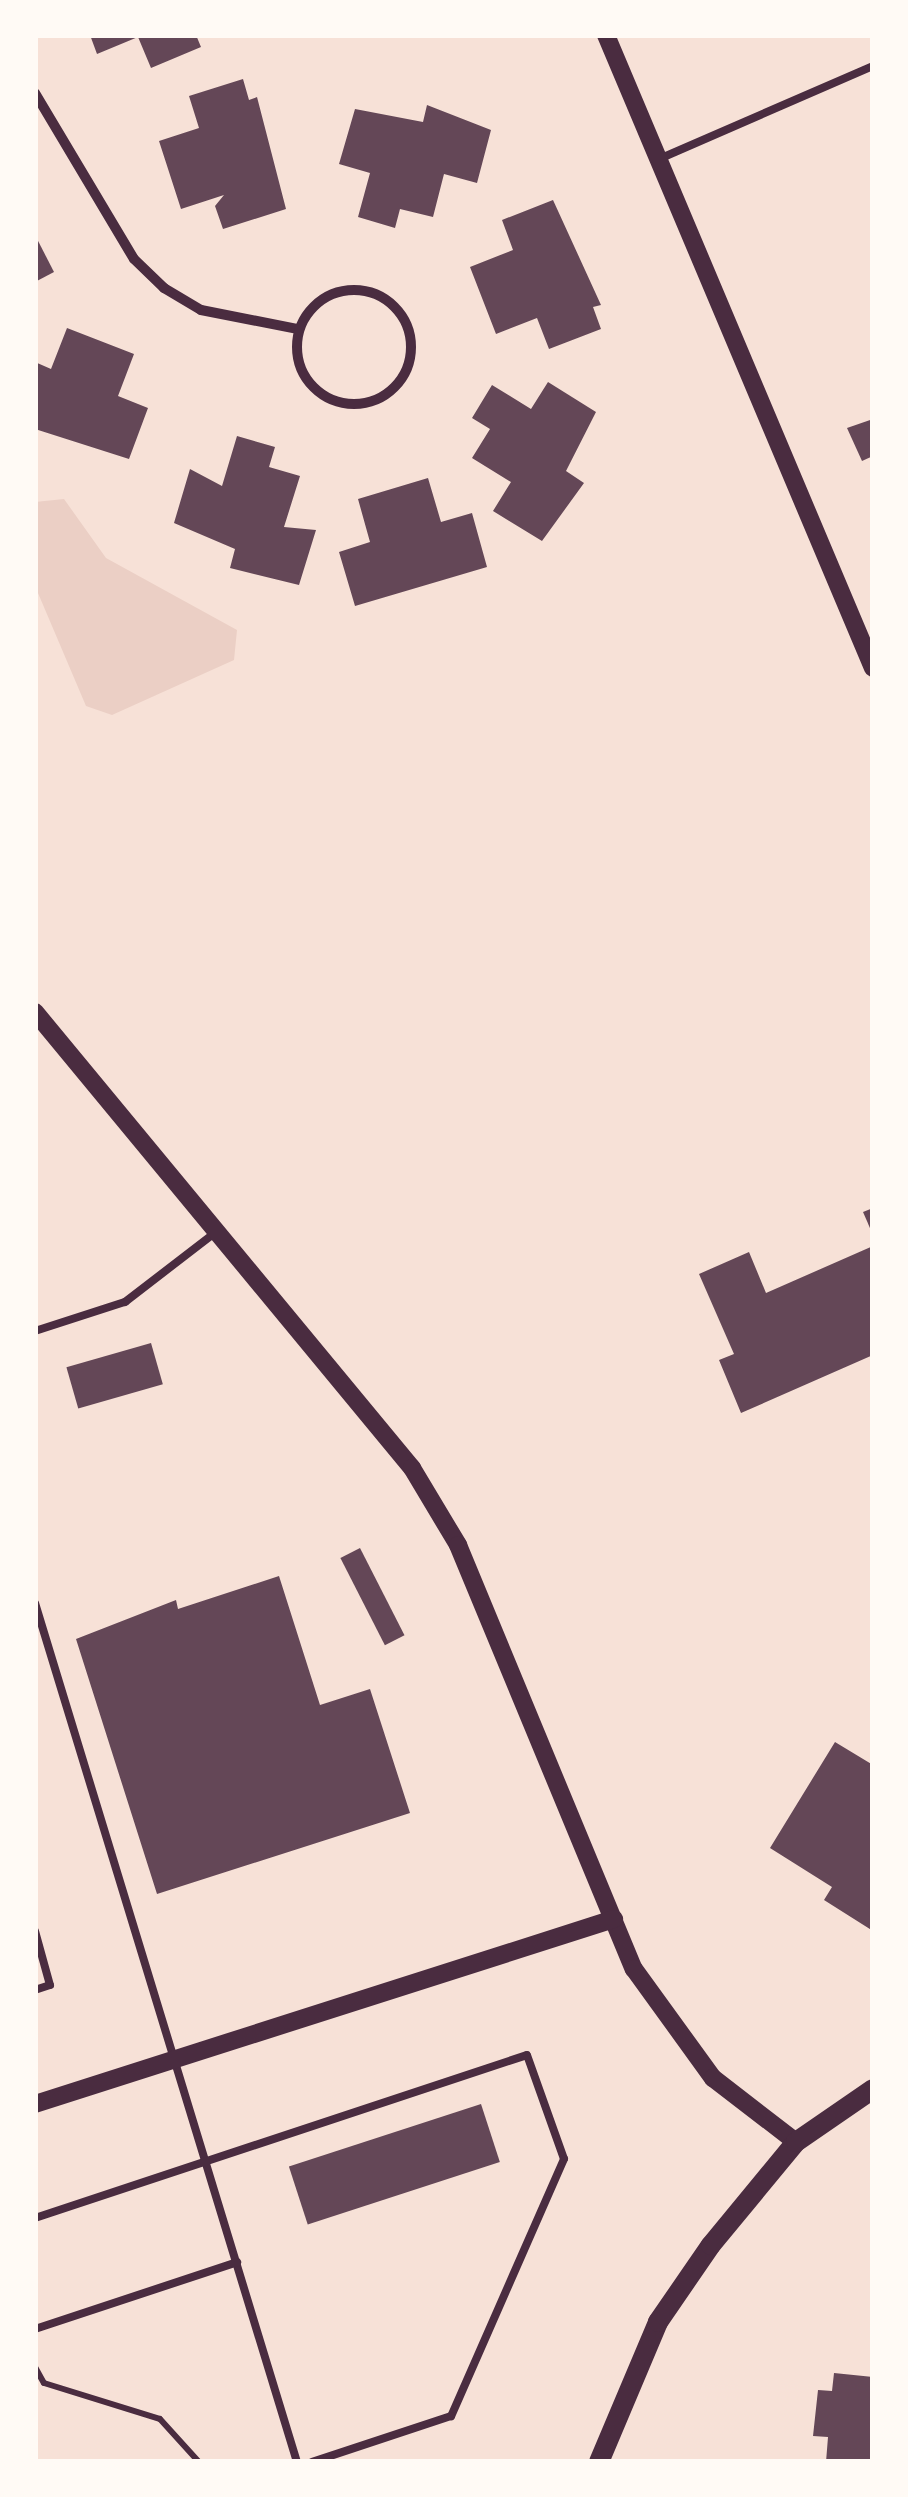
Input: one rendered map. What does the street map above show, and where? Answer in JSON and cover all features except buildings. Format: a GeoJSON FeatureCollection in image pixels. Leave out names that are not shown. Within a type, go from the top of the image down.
{"type":"FeatureCollection","features":[{"type":"Feature","properties":{"kind":"main road"},"geometry":{"type":"LineString","coordinates":[[600,2462],[658,2322],[796,2142],[873,2089]]}},
{"type":"Feature","properties":{"kind":"street"},"geometry":{"type":"LineString","coordinates":[[606,35],[873,668]]}},
{"type":"Feature","properties":{"kind":"street"},"geometry":{"type":"LineString","coordinates":[[35,93],[134,259],[164,288],[201,310],[298,330]]}},
{"type":"Feature","properties":{"kind":"street"},"geometry":{"type":"LineString","coordinates":[[342,291],[381,296],[408,325],[409,364],[388,393],[337,402],[308,380],[298,330],[342,291]]}},
{"type":"Feature","properties":{"kind":"street"},"geometry":{"type":"LineString","coordinates":[[35,1012],[412,1468],[458,1545],[634,1969],[713,2078],[796,2142]]}},
{"type":"Feature","properties":{"kind":"street"},"geometry":{"type":"LineString","coordinates":[[35,2104],[614,1920]]}},
{"type":"Feature","properties":{"kind":"lane"},"geometry":{"type":"LineString","coordinates":[[658,160],[873,66]]}},
{"type":"Feature","properties":{"kind":"lane"},"geometry":{"type":"LineString","coordinates":[[35,1331],[126,1302],[219,1230]]}},
{"type":"Feature","properties":{"kind":"lane"},"geometry":{"type":"LineString","coordinates":[[35,1603],[177,2058],[297,2462]]}},
{"type":"Feature","properties":{"kind":"lane"},"geometry":{"type":"LineString","coordinates":[[35,1932],[50,1986],[35,1990]]}},
{"type":"Feature","properties":{"kind":"lane"},"geometry":{"type":"LineString","coordinates":[[35,2218],[527,2054],[564,2159],[452,2416],[312,2462]]}},
{"type":"Feature","properties":{"kind":"lane"},"geometry":{"type":"LineString","coordinates":[[35,2329],[238,2262]]}},
{"type":"Feature","properties":{"kind":"path"},"geometry":{"type":"LineString","coordinates":[[35,2367],[44,2383],[160,2419],[199,2462]]}},
{"type":"Feature","properties":{"kind":"shaded area"},"geometry":{"type":"Polygon","coordinates":[[[64,499],[106,558],[237,630],[234,660],[112,715],[86,706],[35,586],[35,502],[64,499]]]}}]}
